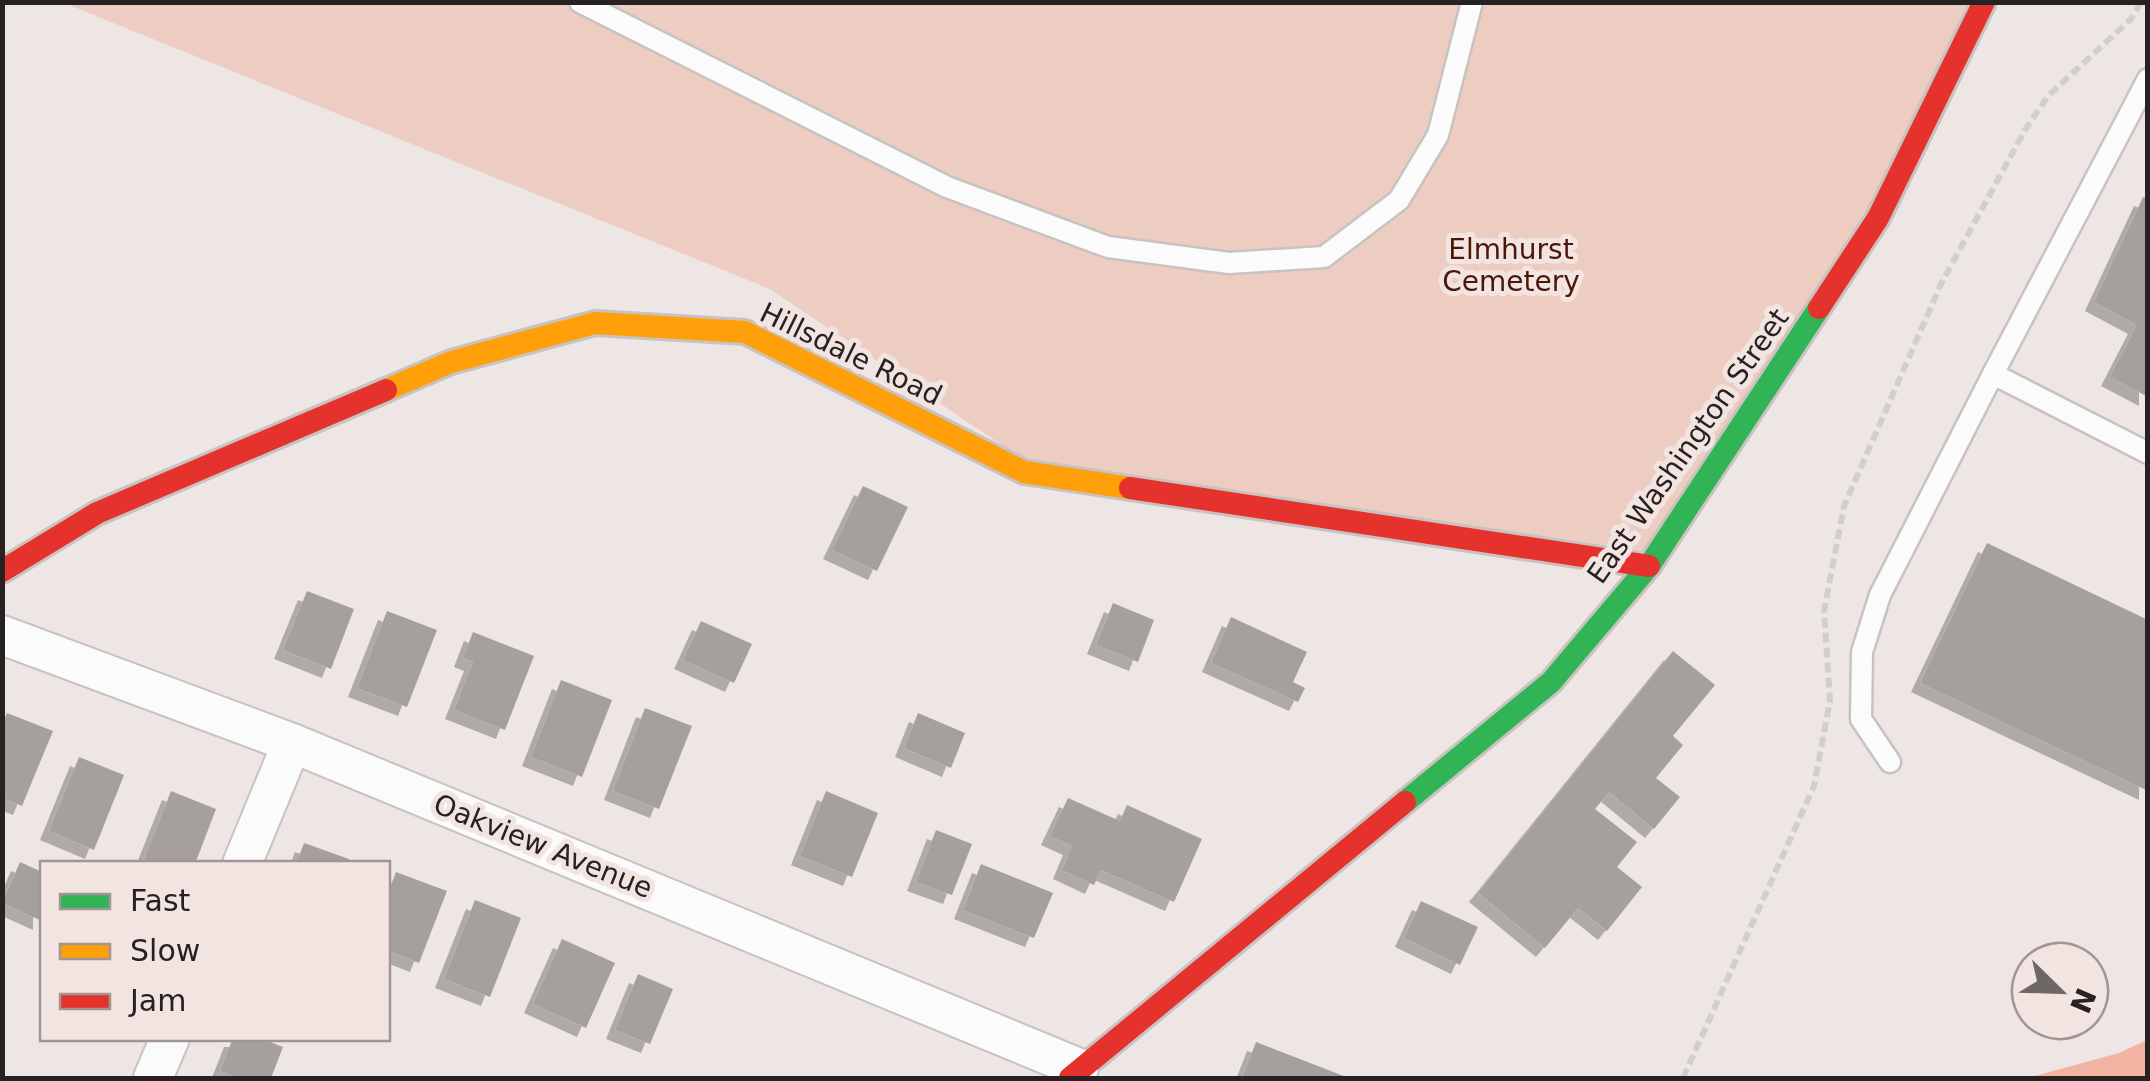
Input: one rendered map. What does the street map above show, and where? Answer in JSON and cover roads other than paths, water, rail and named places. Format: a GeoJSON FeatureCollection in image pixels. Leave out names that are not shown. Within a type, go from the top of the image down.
{"type":"FeatureCollection","features":[{"type":"Feature","properties":{"kind":"street","name":"East Washington Street"},"geometry":{"type":"LineString","coordinates":[[1074,1073],[1551,682],[1649,566],[1878,218],[1984,2]]}},
{"type":"Feature","properties":{"kind":"street","name":"Hillsdale Road"},"geometry":{"type":"LineString","coordinates":[[2,571],[97,514],[451,362],[595,322],[745,332],[1024,472],[1649,566]]}},
{"type":"Feature","properties":{"kind":"street","name":"Oakview Avenue"},"geometry":{"type":"LineString","coordinates":[[2,635],[292,742],[1074,1073]]}},
{"type":"Feature","properties":{"kind":"street"},"geometry":{"type":"LineString","coordinates":[[243,861],[292,742]]}},
{"type":"Feature","properties":{"kind":"street"},"geometry":{"type":"LineString","coordinates":[[153,1078],[169,1041]]}},
{"type":"Feature","properties":{"kind":"lane"},"geometry":{"type":"LineString","coordinates":[[580,2],[947,187],[1108,247],[1229,263],[1324,257],[1399,200],[1438,134],[1472,2]]}},
{"type":"Feature","properties":{"kind":"lane"},"geometry":{"type":"LineString","coordinates":[[1890,762],[1861,719],[1862,652],[1880,595],[2148,79]]}},
{"type":"Feature","properties":{"kind":"lane"},"geometry":{"type":"LineString","coordinates":[[1993,374],[2148,453]]}},
{"type":"Feature","properties":{"kind":"park label","name":"Elmhurst Cemetery"},"geometry":{"type":"Point","coordinates":[1511,265]}}]}
